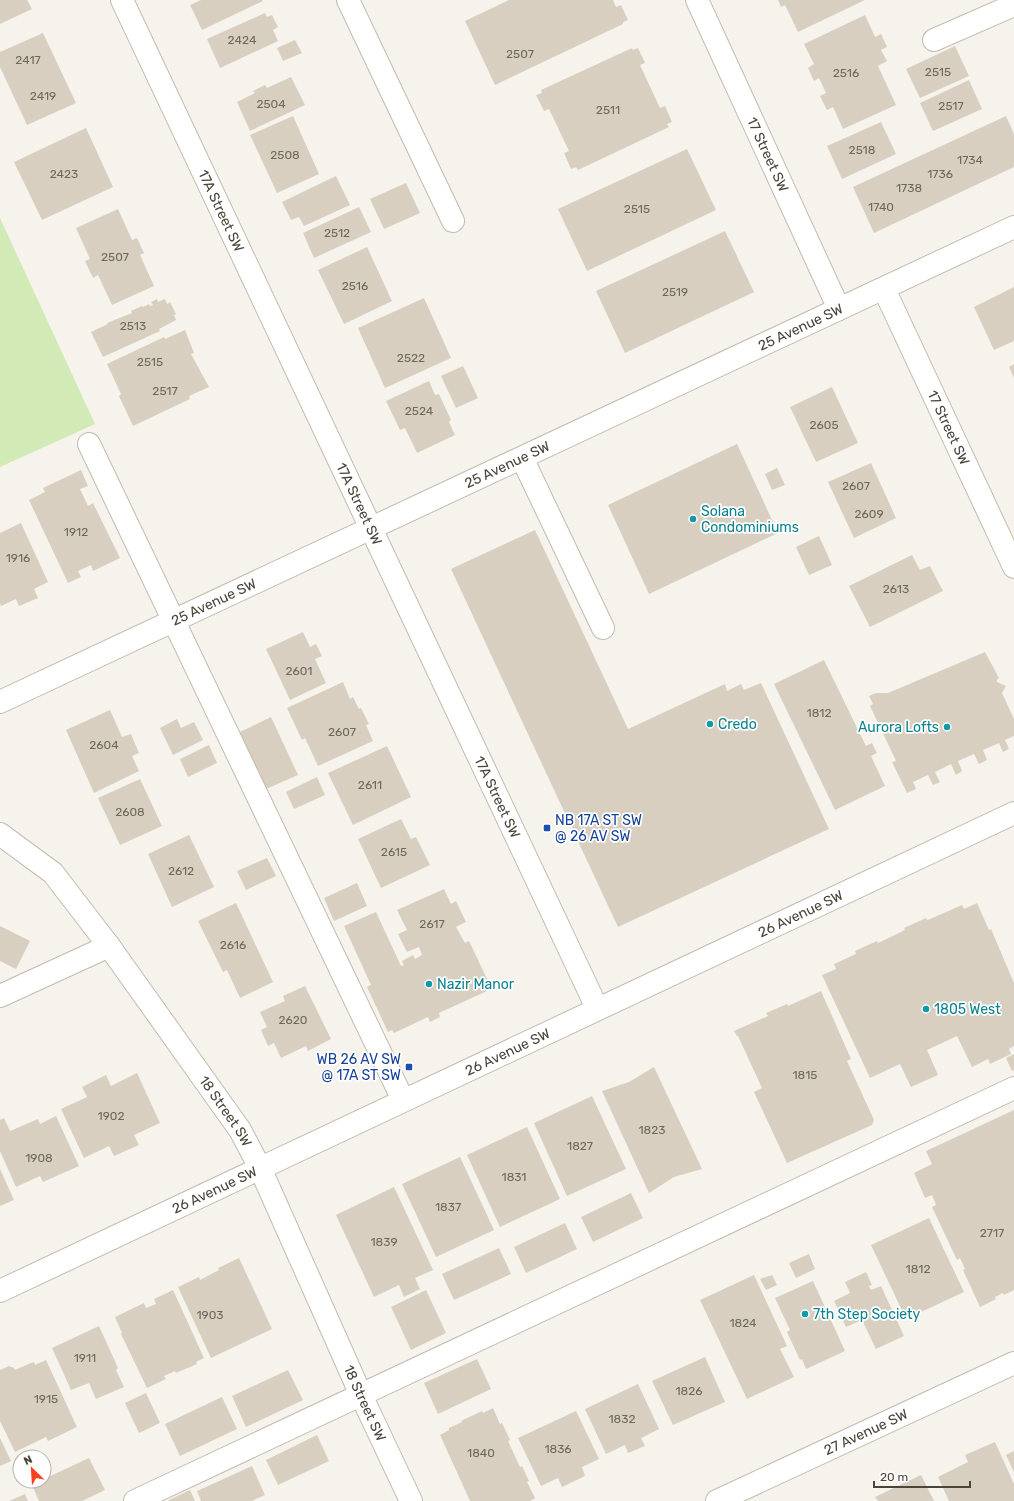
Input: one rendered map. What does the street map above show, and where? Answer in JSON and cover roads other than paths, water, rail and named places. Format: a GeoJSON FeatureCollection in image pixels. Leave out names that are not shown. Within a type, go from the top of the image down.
{"type":"FeatureCollection","features":[{"type":"Feature","properties":{"kind":"street","name":"17A Street SW"},"geometry":{"type":"LineString","coordinates":[[122,0],[597,1008]]}},
{"type":"Feature","properties":{"kind":"street"},"geometry":{"type":"LineString","coordinates":[[348,0],[453,221]]}},
{"type":"Feature","properties":{"kind":"street","name":"17 Street SW"},"geometry":{"type":"LineString","coordinates":[[697,0],[839,309]]}},
{"type":"Feature","properties":{"kind":"street"},"geometry":{"type":"LineString","coordinates":[[934,40],[1014,5]]}},
{"type":"Feature","properties":{"kind":"street","name":"25 Avenue SW"},"geometry":{"type":"LineString","coordinates":[[0,702],[174,622],[1014,228]]}},
{"type":"Feature","properties":{"kind":"street","name":"17 Street SW"},"geometry":{"type":"LineString","coordinates":[[884,289],[1014,568]]}},
{"type":"Feature","properties":{"kind":"street"},"geometry":{"type":"LineString","coordinates":[[89,444],[404,1100]]}},
{"type":"Feature","properties":{"kind":"street"},"geometry":{"type":"LineString","coordinates":[[522,458],[603,628]]}},
{"type":"Feature","properties":{"kind":"street","name":"26 Avenue SW"},"geometry":{"type":"LineString","coordinates":[[0,1291],[597,1008],[1012,817]]}},
{"type":"Feature","properties":{"kind":"street","name":"18 Street SW"},"geometry":{"type":"LineString","coordinates":[[0,834],[53,873],[109,946],[240,1130],[260,1168],[410,1501]]}},
{"type":"Feature","properties":{"kind":"street"},"geometry":{"type":"LineString","coordinates":[[0,996],[109,946]]}},
{"type":"Feature","properties":{"kind":"street"},"geometry":{"type":"LineString","coordinates":[[135,1501],[1014,1088]]}},
{"type":"Feature","properties":{"kind":"street","name":"27 Avenue SW"},"geometry":{"type":"LineString","coordinates":[[717,1501],[1014,1363]]}},
{"type":"Feature","properties":{"kind":"place","name":"Solana Condominiums"},"geometry":{"type":"Point","coordinates":[693,519]}},
{"type":"Feature","properties":{"kind":"place","name":"Credo"},"geometry":{"type":"Point","coordinates":[710,724]}},
{"type":"Feature","properties":{"kind":"place","name":"Aurora Lofts"},"geometry":{"type":"Point","coordinates":[947,727]}},
{"type":"Feature","properties":{"kind":"place","name":"NB 17A ST SW @ 26 AV SW"},"geometry":{"type":"Point","coordinates":[547,828]}},
{"type":"Feature","properties":{"kind":"place","name":"Nazir Manor"},"geometry":{"type":"Point","coordinates":[429,984]}},
{"type":"Feature","properties":{"kind":"place","name":"1805 West"},"geometry":{"type":"Point","coordinates":[926,1009]}},
{"type":"Feature","properties":{"kind":"place","name":"WB 26 AV SW @ 17A ST SW"},"geometry":{"type":"Point","coordinates":[409,1067]}},
{"type":"Feature","properties":{"kind":"place","name":"7th Step Society"},"geometry":{"type":"Point","coordinates":[805,1314]}}]}
